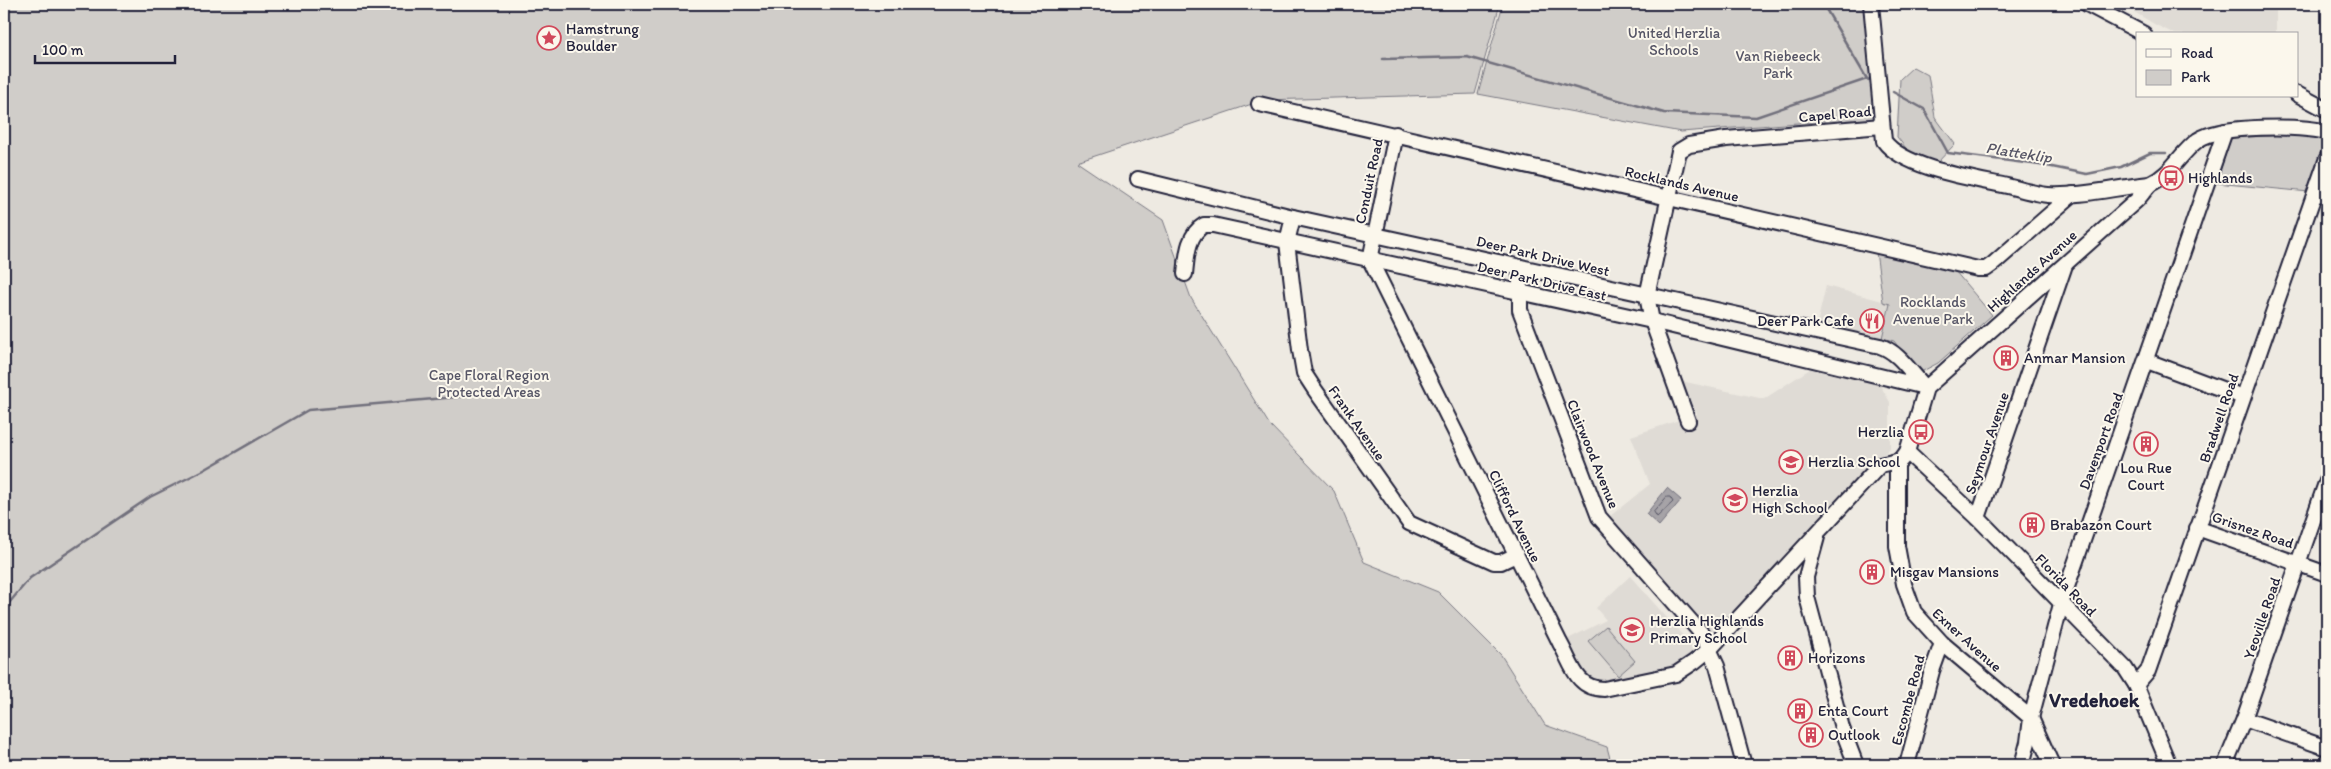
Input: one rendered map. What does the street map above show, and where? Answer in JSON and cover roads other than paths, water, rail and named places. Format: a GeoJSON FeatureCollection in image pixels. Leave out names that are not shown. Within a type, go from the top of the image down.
{"type":"FeatureCollection","features":[{"type":"Feature","properties":{"kind":"street"},"geometry":{"type":"LineString","coordinates":[[1871,4],[1882,126]]}},
{"type":"Feature","properties":{"kind":"street"},"geometry":{"type":"LineString","coordinates":[[2087,4],[2140,32]]}},
{"type":"Feature","properties":{"kind":"street"},"geometry":{"type":"LineString","coordinates":[[2150,184],[2160,180],[2197,141],[2207,135],[2225,131],[2299,128],[2321,131],[2321,106],[2298,94]]}},
{"type":"Feature","properties":{"kind":"street","name":"Rocklands Avenue"},"geometry":{"type":"LineString","coordinates":[[1258,104],[1396,134],[1978,269],[1986,269],[1993,264],[2073,194]]}},
{"type":"Feature","properties":{"kind":"street","name":"Capel Road"},"geometry":{"type":"LineString","coordinates":[[1668,198],[1679,151],[1689,145],[1882,126],[1884,141],[1888,148],[1931,168],[2048,195],[2073,194],[2150,184]]}},
{"type":"Feature","properties":{"kind":"street","name":"Davenport Road"},"geometry":{"type":"LineString","coordinates":[[2022,765],[2028,742],[2031,718],[2061,604],[2218,156],[2225,131]]}},
{"type":"Feature","properties":{"kind":"street","name":"Conduit Road"},"geometry":{"type":"LineString","coordinates":[[1374,235],[1396,134]]}},
{"type":"Feature","properties":{"kind":"street"},"geometry":{"type":"LineString","coordinates":[[2197,141],[2207,146],[2218,156]]}},
{"type":"Feature","properties":{"kind":"street","name":"Bradwell Road"},"geometry":{"type":"LineString","coordinates":[[2136,685],[2148,671],[2244,397],[2321,195],[2327,158]]}},
{"type":"Feature","properties":{"kind":"street","name":"Deer Park Drive West"},"geometry":{"type":"LineString","coordinates":[[1138,179],[1293,217],[1880,346],[1895,353]]}},
{"type":"Feature","properties":{"kind":"street","name":"Highlands Avenue"},"geometry":{"type":"LineString","coordinates":[[1926,388],[2137,200],[2150,184]]}},
{"type":"Feature","properties":{"kind":"street"},"geometry":{"type":"LineString","coordinates":[[1668,198],[1647,296],[1652,321],[1688,421]]}},
{"type":"Feature","properties":{"kind":"street","name":"Frank Avenue"},"geometry":{"type":"LineString","coordinates":[[1293,217],[1287,242],[1304,373],[1408,523],[1488,560],[1501,562],[1516,555]]}},
{"type":"Feature","properties":{"kind":"street","name":"Deer Park Drive East"},"geometry":{"type":"LineString","coordinates":[[1185,274],[1191,241],[1200,228],[1207,224],[1520,294],[1652,321],[1926,388]]}},
{"type":"Feature","properties":{"kind":"street"},"geometry":{"type":"LineString","coordinates":[[1370,260],[1374,235]]}},
{"type":"Feature","properties":{"kind":"street","name":"Clifford Avenue"},"geometry":{"type":"LineString","coordinates":[[1370,260],[1516,555],[1577,674],[1587,687],[1604,689],[1676,674],[1710,649]]}},
{"type":"Feature","properties":{"kind":"street","name":"Seymour Avenue"},"geometry":{"type":"LineString","coordinates":[[1978,518],[2065,264]]}},
{"type":"Feature","properties":{"kind":"street","name":"Clairwood Avenue"},"geometry":{"type":"LineString","coordinates":[[1520,267],[1520,310],[1599,516],[1702,634],[1717,666],[1744,765]]}},
{"type":"Feature","properties":{"kind":"street"},"geometry":{"type":"LineString","coordinates":[[2029,296],[2042,301],[2049,310]]}},
{"type":"Feature","properties":{"kind":"street"},"geometry":{"type":"LineString","coordinates":[[1710,649],[1880,465],[1902,457],[1926,388],[1895,353]]}},
{"type":"Feature","properties":{"kind":"street"},"geometry":{"type":"LineString","coordinates":[[1888,378],[1897,367],[1895,353]]}},
{"type":"Feature","properties":{"kind":"street"},"geometry":{"type":"LineString","coordinates":[[2146,361],[2244,397]]}},
{"type":"Feature","properties":{"kind":"street","name":"Florida Road"},"geometry":{"type":"LineString","coordinates":[[1902,457],[1978,518],[2125,668],[2136,685],[2168,765]]}},
{"type":"Feature","properties":{"kind":"street","name":"Exner Avenue"},"geometry":{"type":"LineString","coordinates":[[1902,457],[1897,546],[1904,584],[1914,612],[1942,643],[2031,718],[2052,765]]}},
{"type":"Feature","properties":{"kind":"street","name":"Yeoville Road"},"geometry":{"type":"LineString","coordinates":[[2225,765],[2244,719],[2327,480]]}},
{"type":"Feature","properties":{"kind":"street","name":"Grisnez Road"},"geometry":{"type":"LineString","coordinates":[[2197,528],[2327,574]]}},
{"type":"Feature","properties":{"kind":"street"},"geometry":{"type":"LineString","coordinates":[[1820,529],[1806,577],[1807,597],[1842,728],[1856,765]]}},
{"type":"Feature","properties":{"kind":"street","name":"Escombe Road"},"geometry":{"type":"LineString","coordinates":[[1907,765],[1932,671],[1942,643]]}},
{"type":"Feature","properties":{"kind":"street"},"geometry":{"type":"LineString","coordinates":[[2244,719],[2327,748]]}},
{"type":"Feature","properties":{"kind":"water"},"geometry":{"type":"Polygon","coordinates":[[[1667,488],[1681,500],[1659,526],[1646,514],[1667,488]]]}},
{"type":"Feature","properties":{"kind":"waterway","name":"Platteklip"},"geometry":{"type":"LineString","coordinates":[[1823,4],[1867,79],[1872,81]]}},
{"type":"Feature","properties":{"kind":"waterway"},"geometry":{"type":"LineString","coordinates":[[1383,59],[1467,57],[1664,113],[1756,117],[1867,79]]}},
{"type":"Feature","properties":{"kind":"waterway","name":"Platteklip"},"geometry":{"type":"LineString","coordinates":[[1893,92],[1924,109],[1948,153],[2047,166],[2087,174],[2121,167],[2150,153],[2166,153]]}},
{"type":"Feature","properties":{"kind":"waterway"},"geometry":{"type":"LineString","coordinates":[[4,609],[30,578],[150,497],[204,470],[308,410],[468,396]]}},
{"type":"Feature","properties":{"kind":"place","name":"Hamstrung Boulder"},"geometry":{"type":"Point","coordinates":[549,38]}},
{"type":"Feature","properties":{"kind":"place","name":"Highlands"},"geometry":{"type":"Point","coordinates":[2171,178]}},
{"type":"Feature","properties":{"kind":"place","name":"Deer Park Cafe"},"geometry":{"type":"Point","coordinates":[1872,321]}},
{"type":"Feature","properties":{"kind":"place","name":"Anmar Mansion"},"geometry":{"type":"Point","coordinates":[2006,358]}},
{"type":"Feature","properties":{"kind":"place","name":"Herzlia"},"geometry":{"type":"Point","coordinates":[1921,432]}},
{"type":"Feature","properties":{"kind":"place","name":"Lou Rue Court"},"geometry":{"type":"Point","coordinates":[2146,444]}},
{"type":"Feature","properties":{"kind":"place","name":"Herzlia School"},"geometry":{"type":"Point","coordinates":[1791,462]}},
{"type":"Feature","properties":{"kind":"place","name":"Herzlia High School"},"geometry":{"type":"Point","coordinates":[1735,500]}},
{"type":"Feature","properties":{"kind":"place","name":"Brabazon Court"},"geometry":{"type":"Point","coordinates":[2032,525]}},
{"type":"Feature","properties":{"kind":"place","name":"Misgav Mansions"},"geometry":{"type":"Point","coordinates":[1872,572]}},
{"type":"Feature","properties":{"kind":"place","name":"Herzlia Highlands Primary School"},"geometry":{"type":"Point","coordinates":[1632,630]}},
{"type":"Feature","properties":{"kind":"place","name":"Horizons"},"geometry":{"type":"Point","coordinates":[1790,658]}},
{"type":"Feature","properties":{"kind":"place","name":"Enta Court"},"geometry":{"type":"Point","coordinates":[1800,711]}},
{"type":"Feature","properties":{"kind":"place","name":"Outlook"},"geometry":{"type":"Point","coordinates":[1811,735]}},
{"type":"Feature","properties":{"kind":"district","name":"Vredehoek"},"geometry":{"type":"Point","coordinates":[2094,700]}},
{"type":"Feature","properties":{"kind":"park label","name":"United Herzlia Schools"},"geometry":{"type":"Point","coordinates":[1674,42]}},
{"type":"Feature","properties":{"kind":"park label","name":"Van Riebeeck Park"},"geometry":{"type":"Point","coordinates":[1778,64]}},
{"type":"Feature","properties":{"kind":"park label","name":"Rocklands Avenue Park"},"geometry":{"type":"Point","coordinates":[1933,310]}},
{"type":"Feature","properties":{"kind":"park label","name":"Cape Floral Region Protected Areas"},"geometry":{"type":"Point","coordinates":[489,384]}}]}
